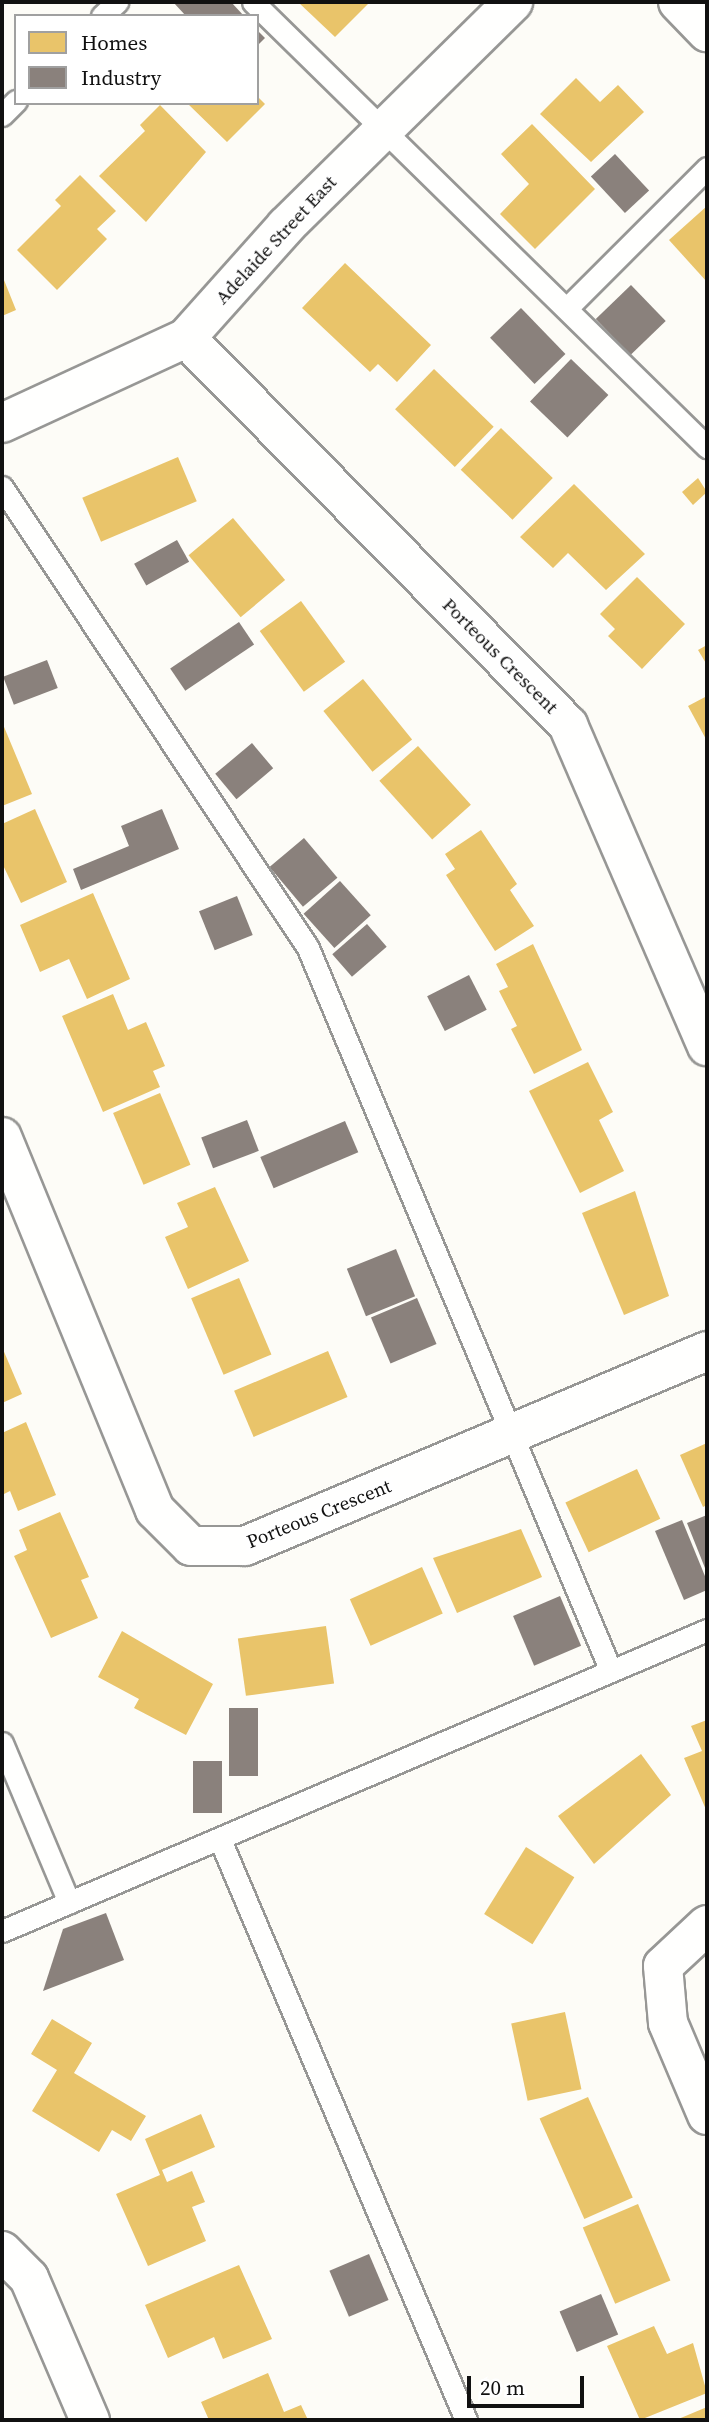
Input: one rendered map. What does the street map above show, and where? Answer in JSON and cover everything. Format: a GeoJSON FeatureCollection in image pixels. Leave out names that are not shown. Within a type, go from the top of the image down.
{"type":"FeatureCollection","features":[{"type":"Feature","properties":{"kind":"street","name":"Adelaide Street East"},"geometry":{"type":"LineString","coordinates":[[2,423],[186,338],[382,130],[513,2]]}},
{"type":"Feature","properties":{"kind":"street"},"geometry":{"type":"LineString","coordinates":[[678,2],[707,32]]}},
{"type":"Feature","properties":{"kind":"street","name":"Porteous Crescent"},"geometry":{"type":"LineString","coordinates":[[186,338],[568,725],[707,1046]]}},
{"type":"Feature","properties":{"kind":"street","name":"Porteous Crescent"},"geometry":{"type":"LineString","coordinates":[[2,1136],[155,1510],[191,1546],[245,1546],[510,1437],[707,1351]]}},
{"type":"Feature","properties":{"kind":"street"},"geometry":{"type":"LineString","coordinates":[[707,1926],[663,1966],[668,2023],[707,2115]]}},
{"type":"Feature","properties":{"kind":"street"},"geometry":{"type":"LineString","coordinates":[[2,2250],[29,2278],[90,2420]]}},
{"type":"Feature","properties":{"kind":"lane"},"geometry":{"type":"LineString","coordinates":[[104,14],[117,2]]}},
{"type":"Feature","properties":{"kind":"lane"},"geometry":{"type":"LineString","coordinates":[[253,2],[382,130],[569,306],[707,447]]}},
{"type":"Feature","properties":{"kind":"lane"},"geometry":{"type":"LineString","coordinates":[[569,306],[707,168]]}},
{"type":"Feature","properties":{"kind":"lane"},"geometry":{"type":"LineString","coordinates":[[2,487],[308,948],[510,1437],[610,1668]]}},
{"type":"Feature","properties":{"kind":"lane"},"geometry":{"type":"LineString","coordinates":[[2,1931],[221,1842],[610,1668],[707,1630]]}},
{"type":"Feature","properties":{"kind":"lane"},"geometry":{"type":"LineString","coordinates":[[2,1743],[69,1902]]}},
{"type":"Feature","properties":{"kind":"lane"},"geometry":{"type":"LineString","coordinates":[[221,1842],[466,2420]]}},
{"type":"Feature","properties":{"kind":"building: Homes"},"geometry":{"type":"Polygon","coordinates":[[[298,2],[370,2],[335,37],[298,2]]]}},
{"type":"Feature","properties":{"kind":"building: Homes"},"geometry":{"type":"Polygon","coordinates":[[[576,78],[600,102],[618,85],[644,112],[591,162],[540,114],[576,78]]]}},
{"type":"Feature","properties":{"kind":"building: Homes"},"geometry":{"type":"Polygon","coordinates":[[[259,98],[265,104],[227,142],[189,105],[259,105],[259,98]]]}},
{"type":"Feature","properties":{"kind":"building: Homes"},"geometry":{"type":"Polygon","coordinates":[[[160,105],[206,152],[146,222],[99,176],[145,131],[140,125],[160,105]]]}},
{"type":"Feature","properties":{"kind":"building: Homes"},"geometry":{"type":"Polygon","coordinates":[[[532,124],[595,189],[535,249],[500,214],[529,184],[501,154],[532,124]]]}},
{"type":"Feature","properties":{"kind":"building: Homes"},"geometry":{"type":"Polygon","coordinates":[[[80,175],[116,211],[97,229],[107,239],[57,290],[17,250],[61,206],[55,200],[80,175]]]}},
{"type":"Feature","properties":{"kind":"building: Homes"},"geometry":{"type":"Polygon","coordinates":[[[707,206],[707,282],[669,240],[707,206]]]}},
{"type":"Feature","properties":{"kind":"building: Homes"},"geometry":{"type":"Polygon","coordinates":[[[345,263],[431,345],[397,382],[378,364],[370,372],[302,308],[345,263]]]}},
{"type":"Feature","properties":{"kind":"building: Homes"},"geometry":{"type":"Polygon","coordinates":[[[2,275],[16,310],[2,316],[2,275]]]}},
{"type":"Feature","properties":{"kind":"building: Homes"},"geometry":{"type":"Polygon","coordinates":[[[434,369],[494,427],[455,467],[395,409],[434,369]]]}},
{"type":"Feature","properties":{"kind":"building: Homes"},"geometry":{"type":"Polygon","coordinates":[[[501,428],[553,478],[513,520],[461,470],[501,428]]]}},
{"type":"Feature","properties":{"kind":"building: Homes"},"geometry":{"type":"Polygon","coordinates":[[[178,457],[197,501],[101,542],[82,498],[178,457]]]}},
{"type":"Feature","properties":{"kind":"building: Homes"},"geometry":{"type":"Polygon","coordinates":[[[698,478],[707,492],[693,505],[682,492],[698,478]]]}},
{"type":"Feature","properties":{"kind":"building: Homes"},"geometry":{"type":"Polygon","coordinates":[[[574,484],[645,554],[606,590],[568,553],[553,568],[520,537],[574,484]]]}},
{"type":"Feature","properties":{"kind":"building: Homes"},"geometry":{"type":"Polygon","coordinates":[[[233,518],[285,580],[241,617],[189,555],[233,518]]]}},
{"type":"Feature","properties":{"kind":"building: Homes"},"geometry":{"type":"Polygon","coordinates":[[[637,577],[685,624],[642,669],[608,636],[615,629],[600,614],[637,577]]]}},
{"type":"Feature","properties":{"kind":"building: Homes"},"geometry":{"type":"Polygon","coordinates":[[[301,601],[345,662],[304,692],[260,631],[301,601]]]}},
{"type":"Feature","properties":{"kind":"building: Homes"},"geometry":{"type":"Polygon","coordinates":[[[707,645],[707,665],[698,650],[707,645]]]}},
{"type":"Feature","properties":{"kind":"building: Homes"},"geometry":{"type":"Polygon","coordinates":[[[363,679],[412,740],[372,772],[323,711],[363,679]]]}},
{"type":"Feature","properties":{"kind":"building: Homes"},"geometry":{"type":"Polygon","coordinates":[[[707,696],[707,741],[688,706],[707,696]]]}},
{"type":"Feature","properties":{"kind":"building: Homes"},"geometry":{"type":"Polygon","coordinates":[[[2,722],[32,794],[2,806],[2,722]]]}},
{"type":"Feature","properties":{"kind":"building: Homes"},"geometry":{"type":"Polygon","coordinates":[[[418,746],[471,805],[432,840],[379,781],[418,746]]]}},
{"type":"Feature","properties":{"kind":"building: Homes"},"geometry":{"type":"Polygon","coordinates":[[[35,809],[67,882],[21,903],[2,863],[2,824],[35,809]]]}},
{"type":"Feature","properties":{"kind":"building: Homes"},"geometry":{"type":"Polygon","coordinates":[[[481,830],[517,884],[510,890],[534,926],[495,951],[446,875],[455,869],[445,854],[481,830]]]}},
{"type":"Feature","properties":{"kind":"building: Homes"},"geometry":{"type":"Polygon","coordinates":[[[93,893],[130,979],[87,999],[69,959],[40,972],[20,925],[93,893]]]}},
{"type":"Feature","properties":{"kind":"building: Homes"},"geometry":{"type":"Polygon","coordinates":[[[533,944],[582,1050],[534,1074],[511,1029],[517,1026],[499,991],[508,987],[496,964],[533,944]]]}},
{"type":"Feature","properties":{"kind":"building: Homes"},"geometry":{"type":"Polygon","coordinates":[[[113,994],[128,1030],[146,1022],[165,1066],[153,1071],[160,1087],[103,1112],[62,1016],[113,994]]]}},
{"type":"Feature","properties":{"kind":"building: Homes"},"geometry":{"type":"Polygon","coordinates":[[[588,1062],[613,1112],[599,1120],[624,1171],[580,1193],[529,1091],[588,1062]]]}},
{"type":"Feature","properties":{"kind":"building: Homes"},"geometry":{"type":"Polygon","coordinates":[[[160,1093],[190,1165],[144,1185],[113,1113],[160,1093]]]}},
{"type":"Feature","properties":{"kind":"building: Homes"},"geometry":{"type":"Polygon","coordinates":[[[215,1187],[249,1261],[188,1289],[165,1237],[188,1227],[177,1203],[215,1187]]]}},
{"type":"Feature","properties":{"kind":"building: Homes"},"geometry":{"type":"Polygon","coordinates":[[[635,1191],[669,1296],[624,1315],[582,1213],[635,1191]]]}},
{"type":"Feature","properties":{"kind":"building: Homes"},"geometry":{"type":"Polygon","coordinates":[[[239,1278],[271,1354],[224,1375],[191,1298],[239,1278]]]}},
{"type":"Feature","properties":{"kind":"building: Homes"},"geometry":{"type":"Polygon","coordinates":[[[2,1347],[22,1394],[2,1403],[2,1347]]]}},
{"type":"Feature","properties":{"kind":"building: Homes"},"geometry":{"type":"Polygon","coordinates":[[[328,1351],[348,1397],[254,1437],[234,1391],[328,1351]]]}},
{"type":"Feature","properties":{"kind":"building: Homes"},"geometry":{"type":"Polygon","coordinates":[[[26,1422],[56,1495],[18,1511],[10,1491],[2,1495],[2,1433],[26,1422]]]}},
{"type":"Feature","properties":{"kind":"building: Homes"},"geometry":{"type":"Polygon","coordinates":[[[707,1443],[707,1505],[703,1507],[680,1455],[707,1443]]]}},
{"type":"Feature","properties":{"kind":"building: Homes"},"geometry":{"type":"Polygon","coordinates":[[[637,1469],[660,1519],[589,1552],[565,1502],[637,1469]]]}},
{"type":"Feature","properties":{"kind":"building: Homes"},"geometry":{"type":"Polygon","coordinates":[[[60,1512],[89,1577],[81,1580],[98,1618],[51,1638],[14,1556],[27,1550],[19,1530],[60,1512]]]}},
{"type":"Feature","properties":{"kind":"building: Homes"},"geometry":{"type":"Polygon","coordinates":[[[521,1529],[542,1577],[457,1613],[433,1558],[521,1529]]]}},
{"type":"Feature","properties":{"kind":"building: Homes"},"geometry":{"type":"Polygon","coordinates":[[[422,1567],[443,1614],[371,1646],[350,1599],[422,1567]]]}},
{"type":"Feature","properties":{"kind":"building: Homes"},"geometry":{"type":"Polygon","coordinates":[[[326,1626],[334,1683],[246,1696],[238,1638],[326,1626]]]}},
{"type":"Feature","properties":{"kind":"building: Homes"},"geometry":{"type":"Polygon","coordinates":[[[122,1631],[213,1684],[186,1735],[134,1708],[139,1699],[98,1677],[122,1631]]]}},
{"type":"Feature","properties":{"kind":"building: Homes"},"geometry":{"type":"Polygon","coordinates":[[[707,1720],[707,1812],[684,1758],[702,1751],[691,1726],[707,1720]]]}},
{"type":"Feature","properties":{"kind":"building: Homes"},"geometry":{"type":"Polygon","coordinates":[[[641,1754],[671,1795],[594,1864],[558,1816],[641,1754]]]}},
{"type":"Feature","properties":{"kind":"building: Homes"},"geometry":{"type":"Polygon","coordinates":[[[526,1847],[574,1877],[532,1944],[484,1914],[526,1847]]]}},
{"type":"Feature","properties":{"kind":"building: Homes"},"geometry":{"type":"Polygon","coordinates":[[[565,2012],[581,2089],[528,2101],[511,2023],[565,2012]]]}},
{"type":"Feature","properties":{"kind":"building: Homes"},"geometry":{"type":"Polygon","coordinates":[[[52,2019],[92,2043],[74,2073],[146,2116],[131,2141],[112,2130],[99,2152],[32,2111],[57,2070],[31,2054],[52,2019]]]}},
{"type":"Feature","properties":{"kind":"building: Homes"},"geometry":{"type":"Polygon","coordinates":[[[588,2097],[633,2197],[584,2219],[540,2119],[588,2097]]]}},
{"type":"Feature","properties":{"kind":"building: Homes"},"geometry":{"type":"Polygon","coordinates":[[[201,2114],[215,2147],[162,2170],[167,2182],[192,2171],[205,2202],[192,2207],[206,2241],[148,2266],[116,2194],[160,2175],[145,2139],[201,2114]]]}},
{"type":"Feature","properties":{"kind":"building: Homes"},"geometry":{"type":"Polygon","coordinates":[[[638,2204],[670,2280],[615,2304],[583,2227],[638,2204]]]}},
{"type":"Feature","properties":{"kind":"building: Homes"},"geometry":{"type":"Polygon","coordinates":[[[239,2265],[272,2339],[223,2359],[214,2337],[168,2358],[145,2305],[239,2265]]]}},
{"type":"Feature","properties":{"kind":"building: Homes"},"geometry":{"type":"Polygon","coordinates":[[[654,2326],[667,2354],[693,2343],[707,2393],[640,2420],[607,2346],[654,2326]]]}},
{"type":"Feature","properties":{"kind":"building: Homes"},"geometry":{"type":"Polygon","coordinates":[[[268,2373],[284,2412],[301,2405],[308,2420],[209,2420],[201,2402],[268,2373]]]}},
{"type":"Feature","properties":{"kind":"building: Homes"},"geometry":{"type":"Polygon","coordinates":[[[707,2407],[707,2420],[676,2420],[707,2407]]]}},
{"type":"Feature","properties":{"kind":"building: Industry"},"geometry":{"type":"Polygon","coordinates":[[[173,2],[231,2],[242,14],[184,14],[173,2]]]}},
{"type":"Feature","properties":{"kind":"building: Industry"},"geometry":{"type":"Polygon","coordinates":[[[259,32],[265,38],[259,44],[259,32]]]}},
{"type":"Feature","properties":{"kind":"building: Industry"},"geometry":{"type":"Polygon","coordinates":[[[615,154],[649,191],[625,213],[591,177],[615,154]]]}},
{"type":"Feature","properties":{"kind":"building: Industry"},"geometry":{"type":"Polygon","coordinates":[[[631,285],[666,321],[630,355],[596,319],[631,285]]]}},
{"type":"Feature","properties":{"kind":"building: Industry"},"geometry":{"type":"Polygon","coordinates":[[[521,308],[565,354],[535,384],[490,338],[521,308]]]}},
{"type":"Feature","properties":{"kind":"building: Industry"},"geometry":{"type":"Polygon","coordinates":[[[571,359],[608,395],[567,438],[530,401],[571,359]]]}},
{"type":"Feature","properties":{"kind":"building: Industry"},"geometry":{"type":"Polygon","coordinates":[[[177,540],[189,562],[146,586],[134,564],[177,540]]]}},
{"type":"Feature","properties":{"kind":"building: Industry"},"geometry":{"type":"Polygon","coordinates":[[[239,622],[254,644],[185,691],[170,668],[239,622]]]}},
{"type":"Feature","properties":{"kind":"building: Industry"},"geometry":{"type":"Polygon","coordinates":[[[47,660],[58,688],[14,705],[3,677],[47,660]]]}},
{"type":"Feature","properties":{"kind":"building: Industry"},"geometry":{"type":"Polygon","coordinates":[[[252,743],[273,768],[236,799],[215,774],[252,743]]]}},
{"type":"Feature","properties":{"kind":"building: Industry"},"geometry":{"type":"Polygon","coordinates":[[[162,809],[179,849],[81,890],[73,869],[129,846],[121,826],[162,809]]]}},
{"type":"Feature","properties":{"kind":"building: Industry"},"geometry":{"type":"Polygon","coordinates":[[[304,838],[337,878],[303,907],[270,867],[304,838]]]}},
{"type":"Feature","properties":{"kind":"building: Industry"},"geometry":{"type":"Polygon","coordinates":[[[340,881],[371,915],[334,948],[304,914],[340,881]]]}},
{"type":"Feature","properties":{"kind":"building: Industry"},"geometry":{"type":"Polygon","coordinates":[[[237,896],[253,935],[215,950],[199,911],[237,896]]]}},
{"type":"Feature","properties":{"kind":"building: Industry"},"geometry":{"type":"Polygon","coordinates":[[[367,924],[387,947],[352,977],[332,954],[367,924]]]}},
{"type":"Feature","properties":{"kind":"building: Industry"},"geometry":{"type":"Polygon","coordinates":[[[469,975],[487,1010],[445,1031],[427,996],[469,975]]]}},
{"type":"Feature","properties":{"kind":"building: Industry"},"geometry":{"type":"Polygon","coordinates":[[[247,1120],[259,1151],[213,1168],[201,1138],[247,1120]]]}},
{"type":"Feature","properties":{"kind":"building: Industry"},"geometry":{"type":"Polygon","coordinates":[[[345,1121],[358,1152],[274,1188],[260,1157],[345,1121]]]}},
{"type":"Feature","properties":{"kind":"building: Industry"},"geometry":{"type":"Polygon","coordinates":[[[396,1249],[415,1296],[366,1316],[347,1269],[396,1249]]]}},
{"type":"Feature","properties":{"kind":"building: Industry"},"geometry":{"type":"Polygon","coordinates":[[[417,1298],[437,1344],[391,1364],[371,1318],[417,1298]]]}},
{"type":"Feature","properties":{"kind":"building: Industry"},"geometry":{"type":"Polygon","coordinates":[[[707,1515],[707,1573],[687,1523],[707,1515]]]}},
{"type":"Feature","properties":{"kind":"building: Industry"},"geometry":{"type":"Polygon","coordinates":[[[682,1520],[707,1581],[707,1590],[684,1600],[655,1531],[682,1520]]]}},
{"type":"Feature","properties":{"kind":"building: Industry"},"geometry":{"type":"Polygon","coordinates":[[[560,1596],[581,1646],[534,1666],[513,1616],[560,1596]]]}},
{"type":"Feature","properties":{"kind":"building: Industry"},"geometry":{"type":"Polygon","coordinates":[[[229,1708],[258,1708],[258,1776],[229,1776],[229,1708]]]}},
{"type":"Feature","properties":{"kind":"building: Industry"},"geometry":{"type":"Polygon","coordinates":[[[193,1761],[222,1761],[222,1813],[193,1813],[193,1761]]]}},
{"type":"Feature","properties":{"kind":"building: Industry"},"geometry":{"type":"Polygon","coordinates":[[[106,1913],[124,1960],[43,1991],[63,1929],[106,1913]]]}},
{"type":"Feature","properties":{"kind":"building: Industry"},"geometry":{"type":"Polygon","coordinates":[[[369,2254],[389,2300],[349,2317],[329,2271],[369,2254]]]}},
{"type":"Feature","properties":{"kind":"building: Industry"},"geometry":{"type":"Polygon","coordinates":[[[601,2294],[618,2335],[577,2352],[560,2312],[601,2294]]]}}]}
